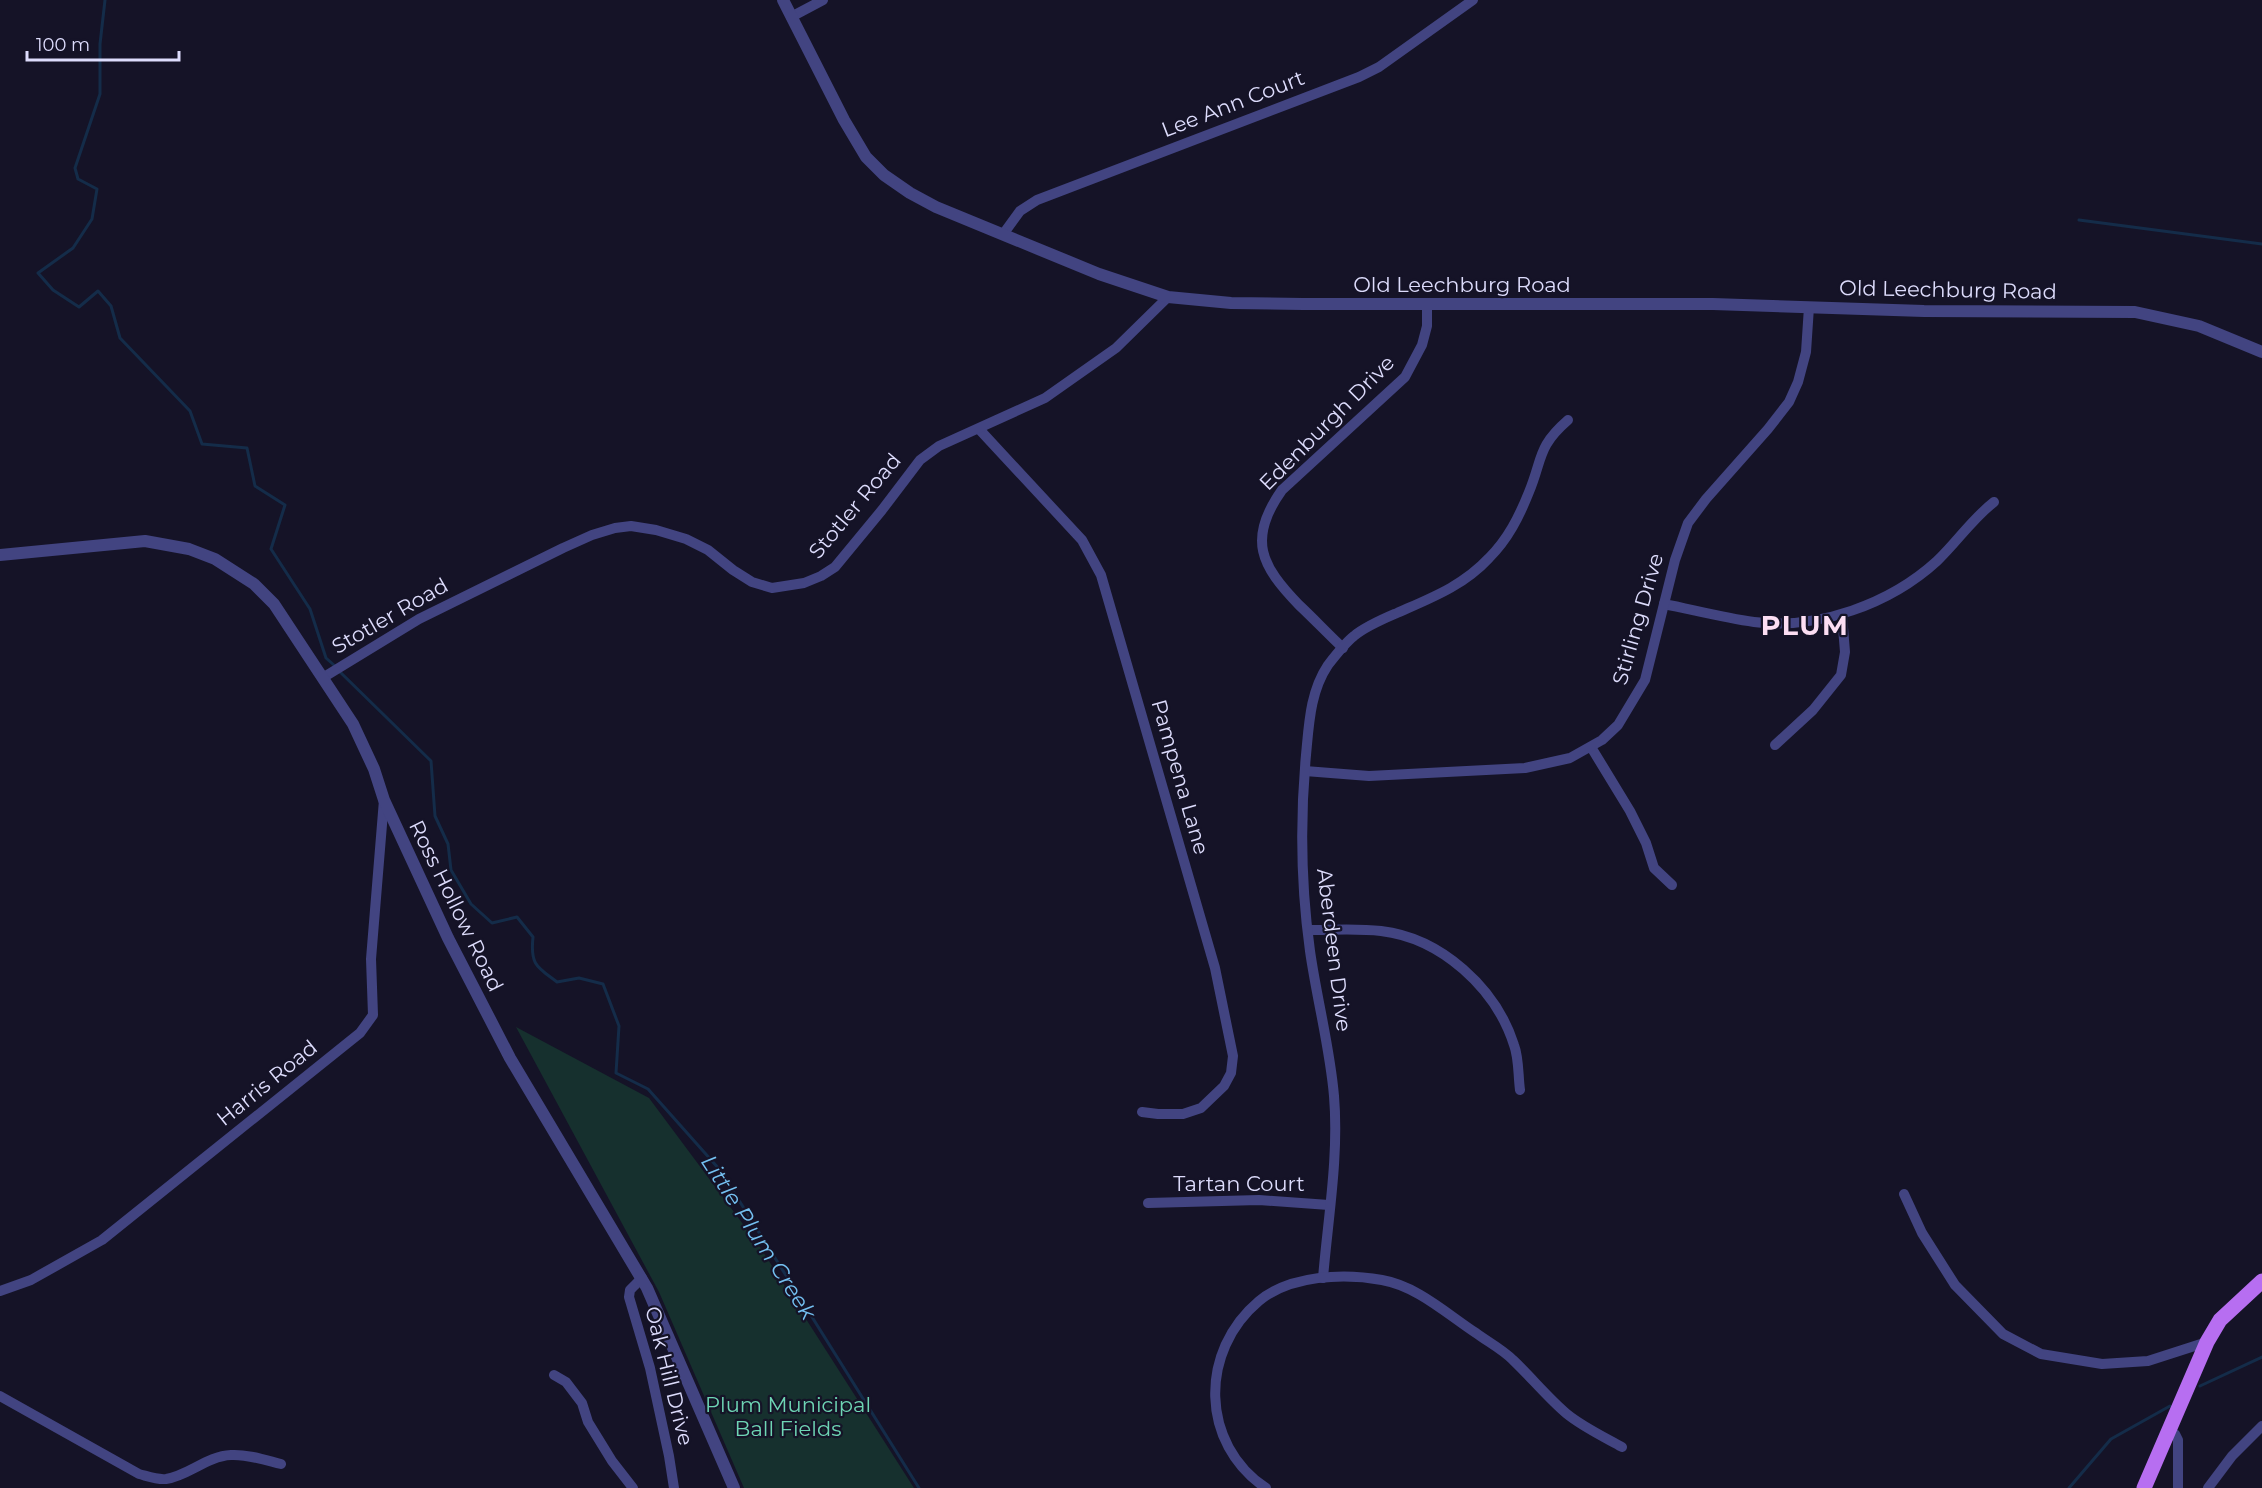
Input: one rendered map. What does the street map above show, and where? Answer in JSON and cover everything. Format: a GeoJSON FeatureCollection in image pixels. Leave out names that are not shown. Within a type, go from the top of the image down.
{"type":"FeatureCollection","features":[{"type":"Feature","properties":{"kind":"main road"},"geometry":{"type":"LineString","coordinates":[[2144,1488],[2207,1342],[2220,1320],[2262,1281]]}},
{"type":"Feature","properties":{"kind":"street","name":"Old Leechburg Road"},"geometry":{"type":"LineString","coordinates":[[783,0],[844,120],[866,157],[884,175],[927,202],[1099,274],[1168,297],[1232,303],[1713,304],[1924,311],[2135,312],[2199,326],[2262,352]]}},
{"type":"Feature","properties":{"kind":"street"},"geometry":{"type":"LineString","coordinates":[[791,17],[823,0]]}},
{"type":"Feature","properties":{"kind":"street","name":"Lee Ann Court"},"geometry":{"type":"LineString","coordinates":[[1004,233],[1020,211],[1037,200],[1359,77],[1379,67],[1473,0]]}},
{"type":"Feature","properties":{"kind":"street","name":"Stotler Road"},"geometry":{"type":"LineString","coordinates":[[328,674],[418,619],[591,535],[615,528],[631,526],[656,530],[686,539],[708,550],[752,582],[772,588],[804,584],[835,567],[920,460],[939,446],[1045,398],[1116,348],[1168,297]]}},
{"type":"Feature","properties":{"kind":"street","name":"Edenburgh Drive"},"geometry":{"type":"LineString","coordinates":[[1343,648],[1277,582],[1263,555],[1264,522],[1282,490],[1404,377],[1422,345],[1427,326],[1427,305]]}},
{"type":"Feature","properties":{"kind":"street","name":"Stirling Drive"},"geometry":{"type":"LineString","coordinates":[[1305,771],[1369,776],[1525,768],[1570,758],[1602,740],[1618,725],[1645,680],[1681,539],[1688,524],[1706,499],[1789,402],[1798,382],[1806,352],[1809,307]]}},
{"type":"Feature","properties":{"kind":"street","name":"Aberdeen Drive"},"geometry":{"type":"LineString","coordinates":[[1323,1278],[1336,1123],[1334,1094],[1308,930],[1303,875],[1302,818],[1310,712],[1319,681],[1329,664],[1353,636],[1469,578],[1506,539],[1531,489],[1542,449],[1551,435],[1568,420]]}},
{"type":"Feature","properties":{"kind":"street","name":"Pampena Lane"},"geometry":{"type":"LineString","coordinates":[[979,429],[1082,540],[1101,575],[1215,969],[1233,1056],[1231,1073],[1224,1086],[1201,1108],[1183,1114],[1142,1112]]}},
{"type":"Feature","properties":{"kind":"street"},"geometry":{"type":"LineString","coordinates":[[1664,604],[1755,622],[1784,623],[1856,611],[1897,589],[1936,561],[1978,514],[1994,502]]}},
{"type":"Feature","properties":{"kind":"street","name":"Ross Hollow Road"},"geometry":{"type":"LineString","coordinates":[[0,555],[145,541],[189,549],[207,555],[254,584],[274,604],[328,674],[374,769],[384,800],[448,938],[510,1058],[642,1278],[734,1488]]}},
{"type":"Feature","properties":{"kind":"street"},"geometry":{"type":"LineString","coordinates":[[1775,746],[1813,710],[1841,675],[1845,652],[1842,615]]}},
{"type":"Feature","properties":{"kind":"street"},"geometry":{"type":"LineString","coordinates":[[1591,747],[1630,811],[1646,843],[1654,868],[1672,885]]}},
{"type":"Feature","properties":{"kind":"street","name":"Harris Road"},"geometry":{"type":"LineString","coordinates":[[0,1291],[31,1280],[102,1240],[360,1033],[373,1015],[371,948],[384,800]]}},
{"type":"Feature","properties":{"kind":"street"},"geometry":{"type":"LineString","coordinates":[[1308,930],[1383,931],[1414,939],[1448,956],[1474,981],[1500,1012],[1515,1046],[1520,1090]]}},
{"type":"Feature","properties":{"kind":"street"},"geometry":{"type":"LineString","coordinates":[[1904,1194],[1922,1233],[1954,1285],[2003,1334],[2041,1354],[2102,1364],[2148,1361],[2207,1342]]}},
{"type":"Feature","properties":{"kind":"street","name":"Tartan Court"},"geometry":{"type":"LineString","coordinates":[[1148,1203],[1259,1200],[1329,1204]]}},
{"type":"Feature","properties":{"kind":"street","name":"Oak Hill Drive"},"geometry":{"type":"LineString","coordinates":[[642,1278],[630,1290],[629,1297],[650,1368],[674,1488]]}},
{"type":"Feature","properties":{"kind":"street"},"geometry":{"type":"LineString","coordinates":[[1266,1488],[1245,1471],[1232,1455],[1221,1432],[1215,1409],[1214,1390],[1218,1364],[1228,1340],[1242,1319],[1260,1300],[1294,1284],[1323,1278],[1383,1280],[1402,1286],[1430,1302],[1510,1357],[1567,1414],[1622,1447]]}},
{"type":"Feature","properties":{"kind":"street"},"geometry":{"type":"LineString","coordinates":[[554,1375],[566,1382],[582,1403],[588,1422],[633,1488]]}},
{"type":"Feature","properties":{"kind":"street"},"geometry":{"type":"LineString","coordinates":[[0,1396],[139,1474],[154,1478],[165,1479],[230,1455],[281,1464]]}},
{"type":"Feature","properties":{"kind":"street"},"geometry":{"type":"LineString","coordinates":[[2208,1488],[2232,1456],[2262,1426]]}},
{"type":"Feature","properties":{"kind":"street"},"geometry":{"type":"LineString","coordinates":[[2168,1431],[2175,1434],[2178,1440],[2178,1488]]}},
{"type":"Feature","properties":{"kind":"green space","name":"Plum Municipal Ball Fields"},"geometry":{"type":"Polygon","coordinates":[[[516,1027],[649,1098],[760,1247],[914,1488],[744,1488],[659,1292],[516,1027]]]}},
{"type":"Feature","properties":{"kind":"waterway","name":"Little Plum Creek"},"geometry":{"type":"LineString","coordinates":[[105,0],[100,44],[100,94],[75,168],[78,179],[97,189],[92,219],[73,248],[38,273],[53,290],[79,307],[98,291],[111,306],[120,338],[190,411],[202,444],[247,448],[255,486],[285,505],[271,549],[310,609],[326,658],[335,666]]}},
{"type":"Feature","properties":{"kind":"waterway"},"geometry":{"type":"LineString","coordinates":[[2079,220],[2262,244]]}},
{"type":"Feature","properties":{"kind":"waterway","name":"Little Plum Creek"},"geometry":{"type":"LineString","coordinates":[[339,671],[431,761],[435,816],[448,844],[451,870],[471,904],[492,923],[517,917],[533,937],[532,946],[536,964],[557,982],[579,978],[603,984],[619,1026],[616,1073],[648,1089],[720,1170],[919,1488]]}},
{"type":"Feature","properties":{"kind":"waterway"},"geometry":{"type":"LineString","coordinates":[[2200,1386],[2262,1357]]}},
{"type":"Feature","properties":{"kind":"waterway"},"geometry":{"type":"LineString","coordinates":[[2069,1488],[2111,1439],[2170,1406]]}},
{"type":"Feature","properties":{"kind":"district","name":"PLUM"},"geometry":{"type":"Point","coordinates":[1805,626]}}]}
